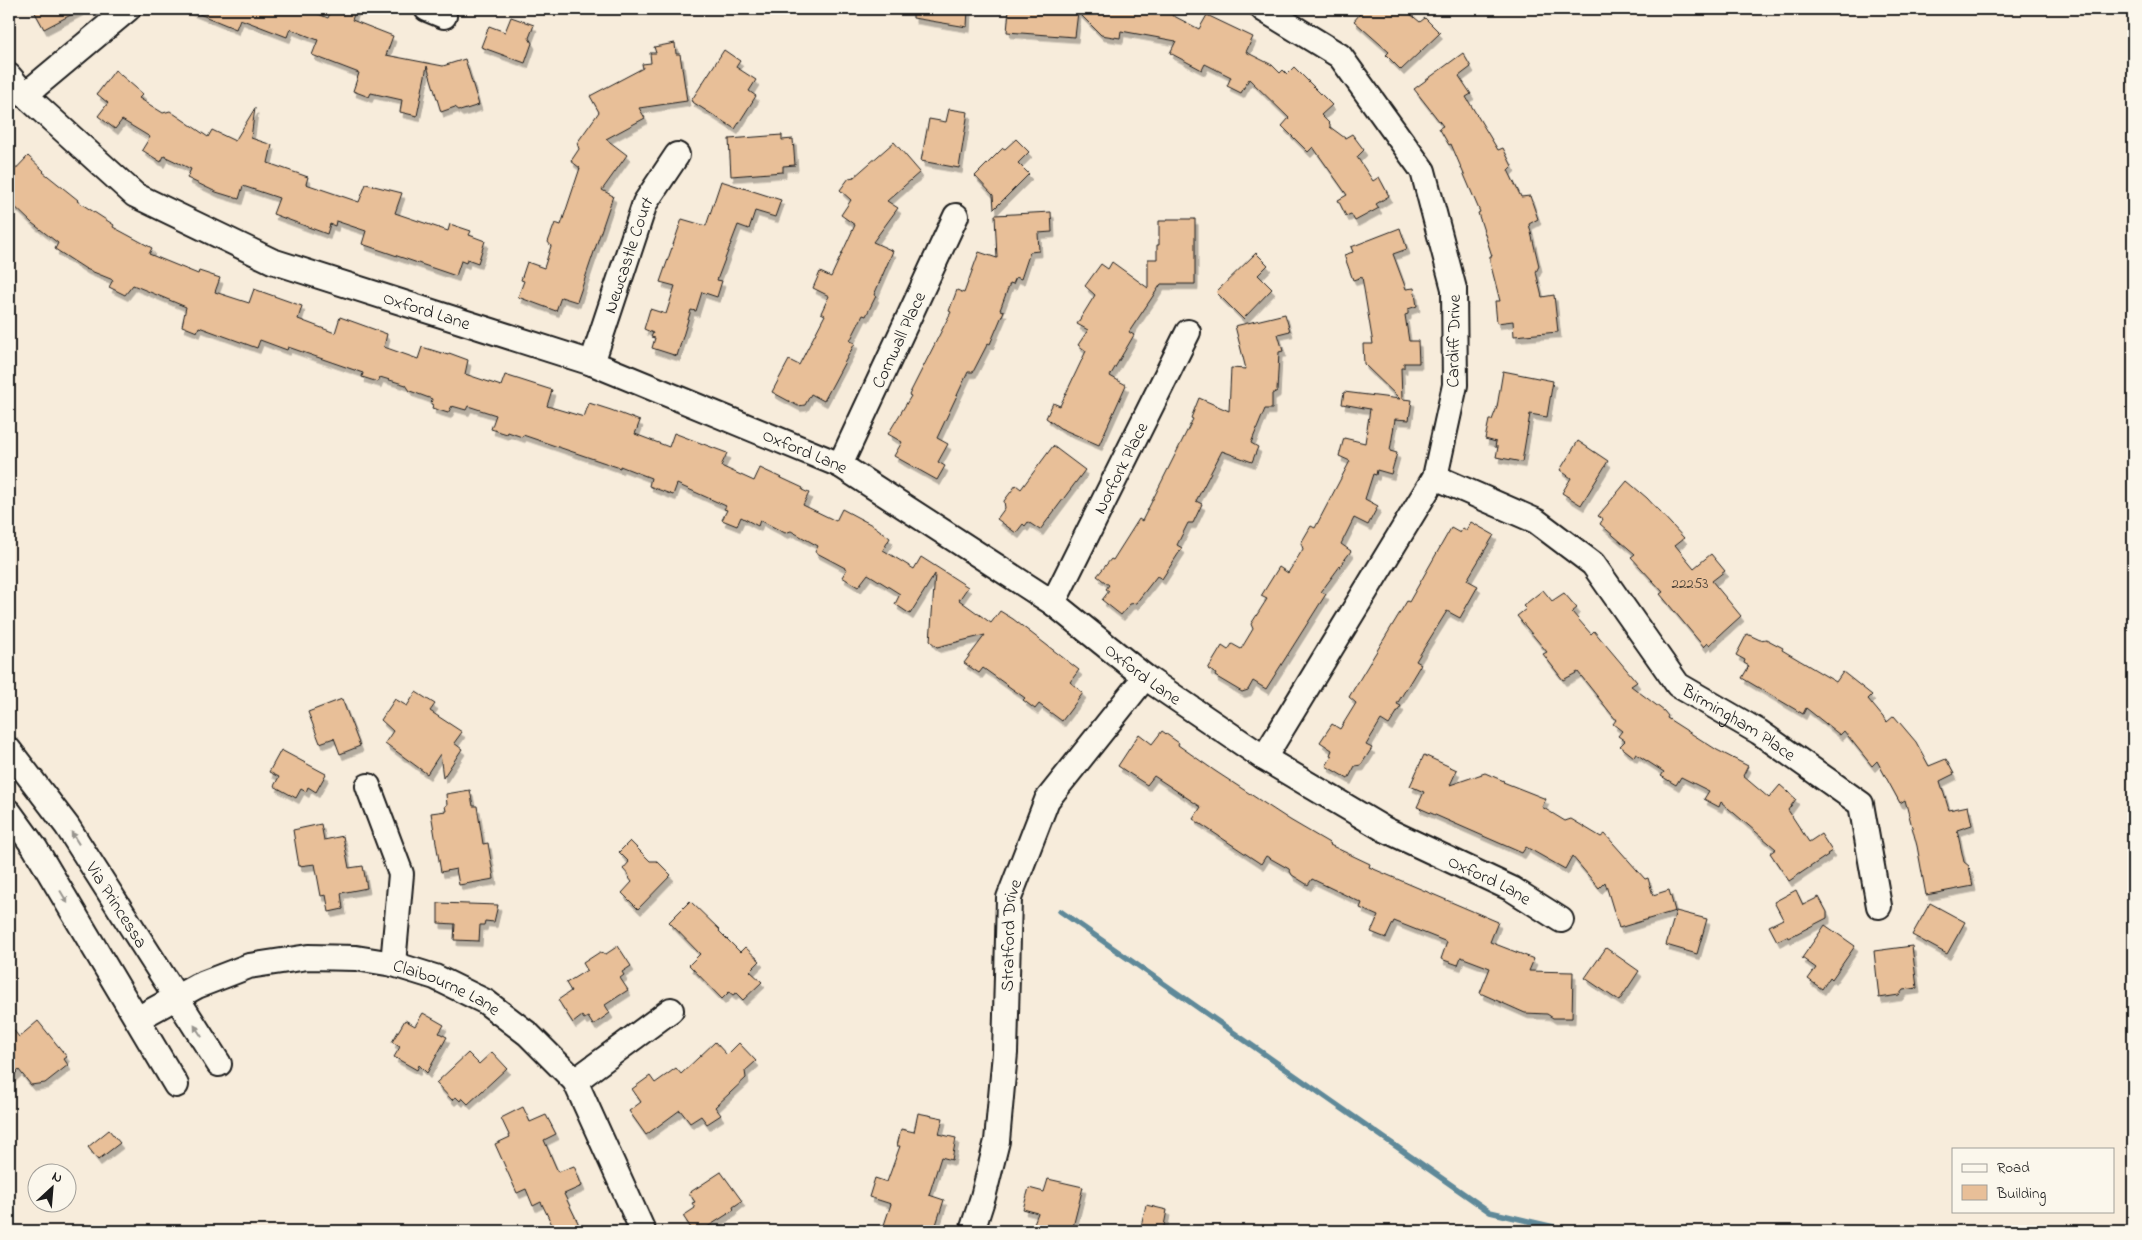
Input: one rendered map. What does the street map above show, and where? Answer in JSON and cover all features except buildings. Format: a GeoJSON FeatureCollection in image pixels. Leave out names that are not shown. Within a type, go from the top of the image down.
{"type":"FeatureCollection","features":[{"type":"Feature","properties":{"kind":"street"},"geometry":{"type":"LineString","coordinates":[[25,95],[128,9]]}},
{"type":"Feature","properties":{"kind":"street","name":"Cardiff Drive"},"geometry":{"type":"LineString","coordinates":[[1263,9],[1340,56],[1423,171],[1454,289],[1455,385],[1435,477],[1264,758]]}},
{"type":"Feature","properties":{"kind":"street","name":"Oxford Lane"},"geometry":{"type":"LineString","coordinates":[[9,76],[25,95],[135,195],[272,261],[592,363],[840,464],[1053,603],[1145,677],[1264,758],[1384,829],[1512,889],[1561,920]]}},
{"type":"Feature","properties":{"kind":"street","name":"Newcastle Court"},"geometry":{"type":"LineString","coordinates":[[592,363],[645,203],[677,154]]}},
{"type":"Feature","properties":{"kind":"street","name":"Cornwall Place"},"geometry":{"type":"LineString","coordinates":[[840,464],[956,216]]}},
{"type":"Feature","properties":{"kind":"street","name":"Norfork Place"},"geometry":{"type":"LineString","coordinates":[[1053,603],[1188,332]]}},
{"type":"Feature","properties":{"kind":"street","name":"Birmingham Place"},"geometry":{"type":"LineString","coordinates":[[1435,477],[1536,521],[1592,564],[1678,685],[1760,732],[1861,804],[1879,906]]}},
{"type":"Feature","properties":{"kind":"street","name":"Stratford Drive"},"geometry":{"type":"LineString","coordinates":[[972,1231],[997,1141],[1006,1053],[1009,898],[1047,800],[1145,677]]}},
{"type":"Feature","properties":{"kind":"street","name":"Via Princessa"},"geometry":{"type":"LineString","coordinates":[[9,750],[67,826],[219,1064]]}},
{"type":"Feature","properties":{"kind":"street"},"geometry":{"type":"LineString","coordinates":[[368,786],[401,874],[393,964]]}},
{"type":"Feature","properties":{"kind":"street"},"geometry":{"type":"LineString","coordinates":[[9,812],[35,848],[176,1084]]}},
{"type":"Feature","properties":{"kind":"street","name":"Claibourne Lane"},"geometry":{"type":"LineString","coordinates":[[137,1020],[197,986],[248,966],[308,957],[356,958],[393,964],[435,977],[486,1002],[528,1034],[575,1081],[644,1231]]}},
{"type":"Feature","properties":{"kind":"street"},"geometry":{"type":"LineString","coordinates":[[575,1081],[671,1010]]}},
{"type":"Feature","properties":{"kind":"waterway"},"geometry":{"type":"LineString","coordinates":[[1060,911],[1490,1212],[1571,1231]]}}]}
